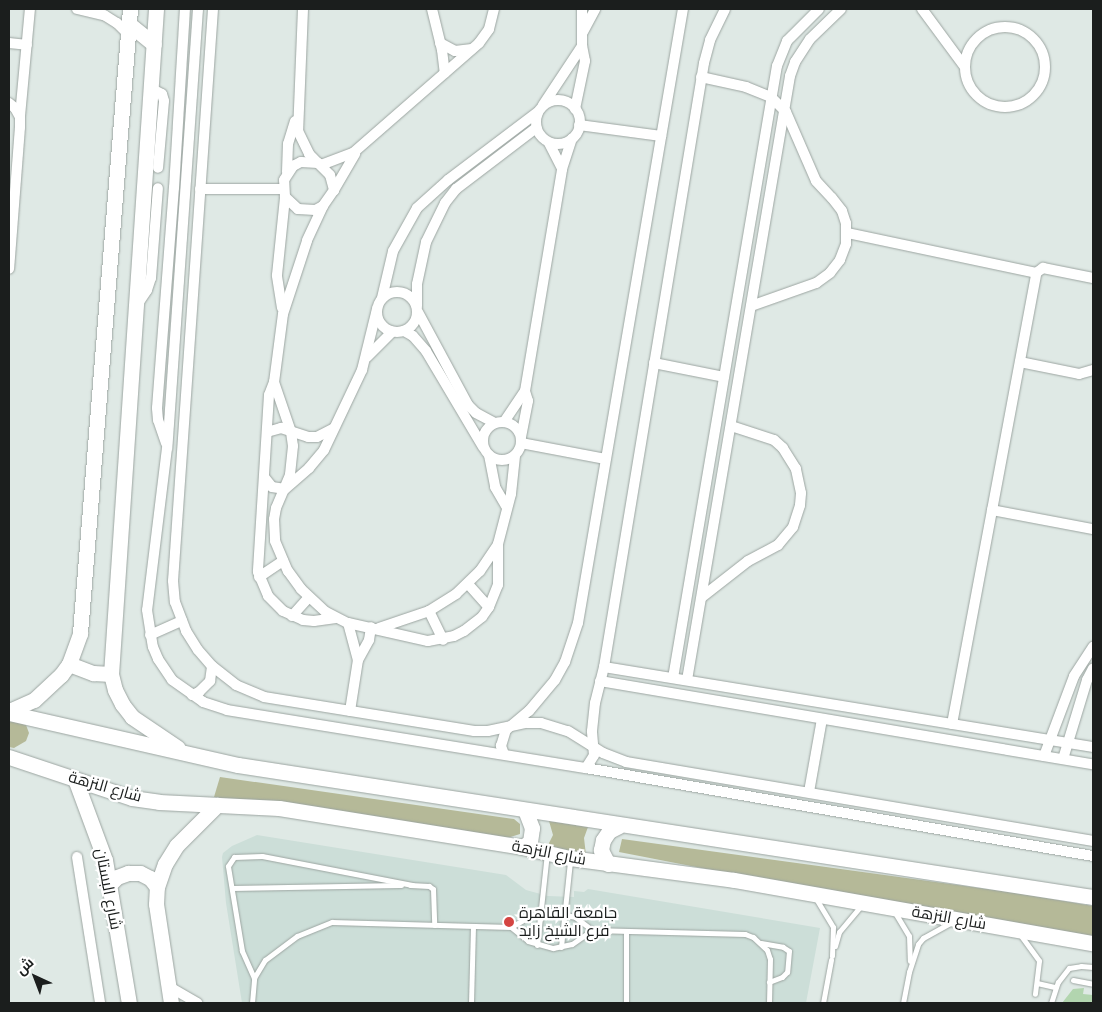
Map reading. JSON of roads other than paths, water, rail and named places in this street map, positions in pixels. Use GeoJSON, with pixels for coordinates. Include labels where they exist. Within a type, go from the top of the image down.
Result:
{"type":"FeatureCollection","features":[{"type":"Feature","properties":{"kind":"main road"},"geometry":{"type":"LineString","coordinates":[[156,9],[152,89],[151,188],[135,308],[112,674],[115,690],[122,704],[132,717],[187,754]]}},
{"type":"Feature","properties":{"kind":"main road"},"geometry":{"type":"LineString","coordinates":[[129,22],[154,44]]}},
{"type":"Feature","properties":{"kind":"main road"},"geometry":{"type":"LineString","coordinates":[[9,712],[41,695],[69,664],[82,620],[129,22]]}},
{"type":"Feature","properties":{"kind":"main road"},"geometry":{"type":"LineString","coordinates":[[69,664],[93,674],[112,674]]}},
{"type":"Feature","properties":{"kind":"main road"},"geometry":{"type":"LineString","coordinates":[[9,712],[238,765],[619,826],[1093,897]]}},
{"type":"Feature","properties":{"kind":"main road","name":"شارع النزهة"},"geometry":{"type":"LineString","coordinates":[[9,757],[132,798],[159,802],[279,808],[522,847],[570,858],[734,880],[1093,943]]}},
{"type":"Feature","properties":{"kind":"main road","name":"شارع البستان"},"geometry":{"type":"LineString","coordinates":[[75,779],[98,836],[109,884],[129,1003]]}},
{"type":"Feature","properties":{"kind":"main road"},"geometry":{"type":"LineString","coordinates":[[170,1003],[156,904],[157,887],[165,864],[177,845],[217,805]]}},
{"type":"Feature","properties":{"kind":"main road"},"geometry":{"type":"LineString","coordinates":[[522,847],[530,842],[532,828],[525,810]]}},
{"type":"Feature","properties":{"kind":"main road"},"geometry":{"type":"LineString","coordinates":[[608,864],[601,850],[603,840],[610,831],[619,826]]}},
{"type":"Feature","properties":{"kind":"main road"},"geometry":{"type":"LineString","coordinates":[[109,884],[123,874],[140,873],[150,878],[157,887]]}},
{"type":"Feature","properties":{"kind":"street"},"geometry":{"type":"LineString","coordinates":[[9,269],[12,199],[30,9]]}},
{"type":"Feature","properties":{"kind":"street"},"geometry":{"type":"LineString","coordinates":[[77,9],[129,22]]}},
{"type":"Feature","properties":{"kind":"street"},"geometry":{"type":"LineString","coordinates":[[167,448],[158,420],[157,408],[174,188],[185,9]]}},
{"type":"Feature","properties":{"kind":"street"},"geometry":{"type":"LineString","coordinates":[[198,9],[167,448],[147,610],[150,635],[158,659],[172,680],[203,702],[227,710],[504,754],[1093,856]]}},
{"type":"Feature","properties":{"kind":"street"},"geometry":{"type":"LineString","coordinates":[[213,9],[173,581],[175,602],[182,620],[195,645],[212,666],[236,685],[264,697],[474,731],[541,723],[555,726],[581,737],[603,753],[626,762],[1093,841]]}},
{"type":"Feature","properties":{"kind":"street"},"geometry":{"type":"LineString","coordinates":[[303,9],[297,118],[302,143],[330,175],[334,190]]}},
{"type":"Feature","properties":{"kind":"street"},"geometry":{"type":"LineString","coordinates":[[432,9],[445,73]]}},
{"type":"Feature","properties":{"kind":"street"},"geometry":{"type":"LineString","coordinates":[[287,172],[301,162],[320,164],[343,158],[362,146],[473,49],[489,29],[494,9]]}},
{"type":"Feature","properties":{"kind":"street"},"geometry":{"type":"LineString","coordinates":[[575,109],[585,62],[582,46],[582,9]]}},
{"type":"Feature","properties":{"kind":"street"},"geometry":{"type":"LineString","coordinates":[[582,33],[595,9]]}},
{"type":"Feature","properties":{"kind":"street"},"geometry":{"type":"LineString","coordinates":[[504,754],[502,738],[547,691],[565,662],[573,643],[683,9]]}},
{"type":"Feature","properties":{"kind":"street"},"geometry":{"type":"LineString","coordinates":[[586,768],[594,755],[592,745],[593,717],[604,667],[701,77],[710,40],[725,9]]}},
{"type":"Feature","properties":{"kind":"street"},"geometry":{"type":"LineString","coordinates":[[673,678],[777,66],[788,41],[820,9]]}},
{"type":"Feature","properties":{"kind":"street"},"geometry":{"type":"LineString","coordinates":[[687,680],[786,112],[790,76],[795,62],[810,39],[841,9]]}},
{"type":"Feature","properties":{"kind":"street"},"geometry":{"type":"LineString","coordinates":[[922,9],[964,66],[965,76],[973,92],[988,103],[1006,107],[1015,106],[1032,96],[1042,81],[1044,72],[1042,54],[1033,38],[1017,29],[1008,27],[998,27],[981,34],[969,48],[964,66]]}},
{"type":"Feature","properties":{"kind":"street"},"geometry":{"type":"LineString","coordinates":[[9,43],[27,45]]}},
{"type":"Feature","properties":{"kind":"street"},"geometry":{"type":"LineString","coordinates":[[440,43],[455,51],[473,49]]}},
{"type":"Feature","properties":{"kind":"street"},"geometry":{"type":"LineString","coordinates":[[562,169],[549,143],[539,134],[536,128],[540,109],[582,46]]}},
{"type":"Feature","properties":{"kind":"street"},"geometry":{"type":"LineString","coordinates":[[701,77],[746,87],[771,97],[786,112],[816,181],[842,212],[847,232],[840,260],[830,273],[816,283],[751,306]]}},
{"type":"Feature","properties":{"kind":"street"},"geometry":{"type":"LineString","coordinates":[[274,382],[291,432],[293,461],[274,519],[276,541],[283,561],[294,580],[309,596],[336,618],[348,622],[428,641],[443,640],[474,625],[489,607],[498,585],[498,544],[506,506],[511,494],[515,456],[521,440],[528,402],[525,391],[562,169],[579,125],[575,109],[571,104],[559,100],[553,101],[540,109],[448,180],[417,208],[400,236],[388,266],[382,298],[377,309],[366,358],[354,390],[317,460],[285,489]]}},
{"type":"Feature","properties":{"kind":"street"},"geometry":{"type":"LineString","coordinates":[[9,103],[16,108],[20,117]]}},
{"type":"Feature","properties":{"kind":"street"},"geometry":{"type":"LineString","coordinates":[[283,314],[277,275],[288,144],[297,118]]}},
{"type":"Feature","properties":{"kind":"street"},"geometry":{"type":"LineString","coordinates":[[579,125],[661,136]]}},
{"type":"Feature","properties":{"kind":"street"},"geometry":{"type":"LineString","coordinates":[[377,309],[376,315],[382,326],[392,332],[404,331],[414,324],[417,309],[417,284],[426,242],[434,222],[456,189],[536,128]]}},
{"type":"Feature","properties":{"kind":"street"},"geometry":{"type":"LineString","coordinates":[[549,143],[564,143],[572,139]]}},
{"type":"Feature","properties":{"kind":"street"},"geometry":{"type":"LineString","coordinates":[[336,618],[314,621],[292,616],[283,611],[268,596],[259,577],[268,395],[274,382],[283,314],[300,259],[322,206],[334,190],[346,167],[362,146]]}},
{"type":"Feature","properties":{"kind":"street"},"geometry":{"type":"LineString","coordinates":[[152,168],[175,169]]}},
{"type":"Feature","properties":{"kind":"street"},"geometry":{"type":"LineString","coordinates":[[448,180],[456,189]]}},
{"type":"Feature","properties":{"kind":"street"},"geometry":{"type":"LineString","coordinates":[[151,188],[174,188]]}},
{"type":"Feature","properties":{"kind":"street"},"geometry":{"type":"LineString","coordinates":[[200,189],[284,193],[298,209],[315,210],[322,206]]}},
{"type":"Feature","properties":{"kind":"street"},"geometry":{"type":"LineString","coordinates":[[847,232],[1036,273]]}},
{"type":"Feature","properties":{"kind":"street"},"geometry":{"type":"LineString","coordinates":[[952,724],[1036,273],[1043,268],[1093,278]]}},
{"type":"Feature","properties":{"kind":"street"},"geometry":{"type":"LineString","coordinates":[[382,298],[387,294],[399,291],[410,296],[453,389],[486,451],[502,461],[515,456]]}},
{"type":"Feature","properties":{"kind":"street"},"geometry":{"type":"LineString","coordinates":[[404,331],[413,336],[453,389],[476,413],[515,427],[521,440]]}},
{"type":"Feature","properties":{"kind":"street"},"geometry":{"type":"LineString","coordinates":[[366,358],[392,332]]}},
{"type":"Feature","properties":{"kind":"street"},"geometry":{"type":"LineString","coordinates":[[654,362],[724,377]]}},
{"type":"Feature","properties":{"kind":"street"},"geometry":{"type":"LineString","coordinates":[[1020,362],[1079,374],[1093,370]]}},
{"type":"Feature","properties":{"kind":"street"},"geometry":{"type":"LineString","coordinates":[[506,506],[495,487],[486,451],[484,433],[500,422],[525,391]]}},
{"type":"Feature","properties":{"kind":"street"},"geometry":{"type":"LineString","coordinates":[[702,597],[748,561],[778,544],[793,527],[800,505],[802,493],[796,469],[783,448],[774,440],[731,426]]}},
{"type":"Feature","properties":{"kind":"street"},"geometry":{"type":"LineString","coordinates":[[267,432],[276,428],[299,436],[317,437],[333,429]]}},
{"type":"Feature","properties":{"kind":"street"},"geometry":{"type":"LineString","coordinates":[[521,440],[606,459]]}},
{"type":"Feature","properties":{"kind":"street"},"geometry":{"type":"LineString","coordinates":[[264,477],[272,487],[285,489]]}},
{"type":"Feature","properties":{"kind":"street"},"geometry":{"type":"LineString","coordinates":[[992,510],[1093,529]]}},
{"type":"Feature","properties":{"kind":"street"},"geometry":{"type":"LineString","coordinates":[[350,711],[358,660],[374,628],[430,610],[468,584],[487,562],[498,544]]}},
{"type":"Feature","properties":{"kind":"street"},"geometry":{"type":"LineString","coordinates":[[259,577],[283,561]]}},
{"type":"Feature","properties":{"kind":"street"},"geometry":{"type":"LineString","coordinates":[[468,584],[489,607]]}},
{"type":"Feature","properties":{"kind":"street"},"geometry":{"type":"LineString","coordinates":[[292,616],[309,596]]}},
{"type":"Feature","properties":{"kind":"street"},"geometry":{"type":"LineString","coordinates":[[430,610],[443,640]]}},
{"type":"Feature","properties":{"kind":"street"},"geometry":{"type":"LineString","coordinates":[[150,635],[182,620]]}},
{"type":"Feature","properties":{"kind":"street"},"geometry":{"type":"LineString","coordinates":[[348,622],[358,660]]}},
{"type":"Feature","properties":{"kind":"street"},"geometry":{"type":"LineString","coordinates":[[1044,756],[1074,676],[1093,646]]}},
{"type":"Feature","properties":{"kind":"street"},"geometry":{"type":"LineString","coordinates":[[192,695],[199,692],[210,681],[212,666]]}},
{"type":"Feature","properties":{"kind":"street"},"geometry":{"type":"LineString","coordinates":[[604,667],[1093,747]]}},
{"type":"Feature","properties":{"kind":"street"},"geometry":{"type":"LineString","coordinates":[[1064,759],[1087,680],[1093,668]]}},
{"type":"Feature","properties":{"kind":"street"},"geometry":{"type":"LineString","coordinates":[[600,681],[1093,764]]}},
{"type":"Feature","properties":{"kind":"street"},"geometry":{"type":"LineString","coordinates":[[809,792],[822,719]]}},
{"type":"Feature","properties":{"kind":"street"},"geometry":{"type":"LineString","coordinates":[[77,856],[100,1003]]}},
{"type":"Feature","properties":{"kind":"street"},"geometry":{"type":"LineString","coordinates":[[168,986],[198,1003]]}},
{"type":"Feature","properties":{"kind":"lane"},"geometry":{"type":"LineString","coordinates":[[538,945],[547,853]]}},
{"type":"Feature","properties":{"kind":"lane"},"geometry":{"type":"LineString","coordinates":[[254,978],[242,951],[228,866],[234,857],[250,855],[412,885]]}},
{"type":"Feature","properties":{"kind":"lane"},"geometry":{"type":"LineString","coordinates":[[561,947],[570,858]]}},
{"type":"Feature","properties":{"kind":"lane"},"geometry":{"type":"LineString","coordinates":[[232,888],[429,886],[433,889],[434,925]]}},
{"type":"Feature","properties":{"kind":"lane"},"geometry":{"type":"LineString","coordinates":[[813,894],[833,927],[832,956],[839,932],[863,904]]}},
{"type":"Feature","properties":{"kind":"lane"},"geometry":{"type":"LineString","coordinates":[[892,909],[909,936],[910,966]]}},
{"type":"Feature","properties":{"kind":"lane"},"geometry":{"type":"LineString","coordinates":[[511,928],[520,921],[540,912],[564,913],[575,917],[592,930],[744,934],[761,943],[783,947],[789,951],[786,972],[769,982]]}},
{"type":"Feature","properties":{"kind":"lane"},"geometry":{"type":"LineString","coordinates":[[903,1003],[910,966],[920,941],[956,920]]}},
{"type":"Feature","properties":{"kind":"lane"},"geometry":{"type":"LineString","coordinates":[[252,1003],[254,978],[265,960],[297,936],[332,922],[511,928],[519,935],[538,945],[561,947],[583,938],[592,930]]}},
{"type":"Feature","properties":{"kind":"lane"},"geometry":{"type":"LineString","coordinates":[[471,1003],[473,926]]}},
{"type":"Feature","properties":{"kind":"lane"},"geometry":{"type":"LineString","coordinates":[[1017,930],[1038,961],[1036,994]]}},
{"type":"Feature","properties":{"kind":"lane"},"geometry":{"type":"LineString","coordinates":[[626,931],[626,1003]]}},
{"type":"Feature","properties":{"kind":"lane"},"geometry":{"type":"LineString","coordinates":[[761,943],[770,959],[769,1003]]}},
{"type":"Feature","properties":{"kind":"lane"},"geometry":{"type":"LineString","coordinates":[[823,1003],[831,960]]}},
{"type":"Feature","properties":{"kind":"lane"},"geometry":{"type":"LineString","coordinates":[[1051,1003],[1055,987],[1069,968],[1093,967]]}},
{"type":"Feature","properties":{"kind":"lane"},"geometry":{"type":"LineString","coordinates":[[1073,980],[1093,984]]}},
{"type":"Feature","properties":{"kind":"lane"},"geometry":{"type":"LineString","coordinates":[[1037,983],[1055,987]]}},
{"type":"Feature","properties":{"kind":"place","name":"جامعة القاهرة فرع الشيخ زايد"},"geometry":{"type":"Point","coordinates":[509,922]}}]}
